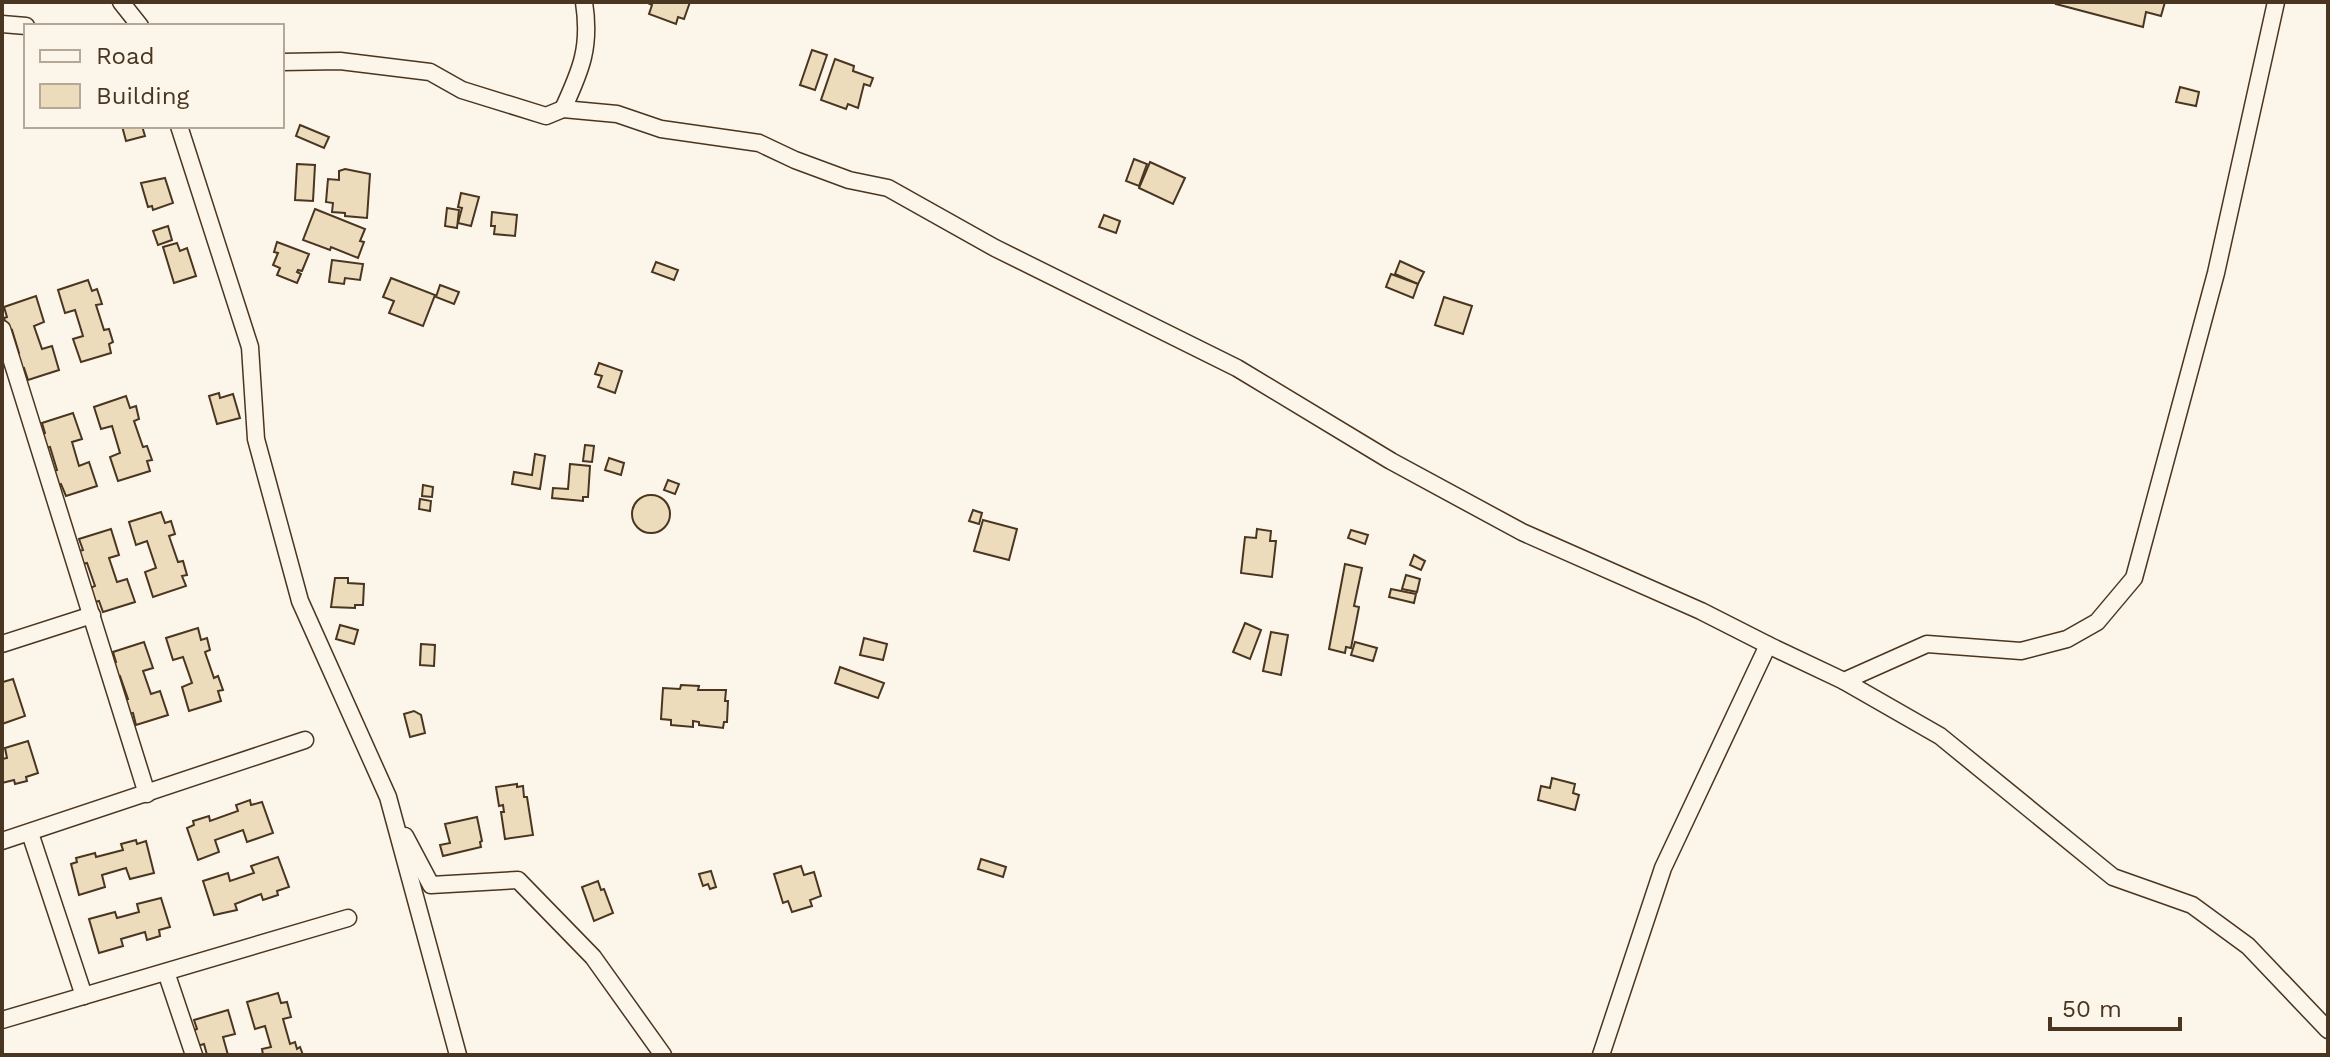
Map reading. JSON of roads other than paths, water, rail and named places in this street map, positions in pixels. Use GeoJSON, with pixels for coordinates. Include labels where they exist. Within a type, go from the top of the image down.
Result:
{"type":"FeatureCollection","features":[{"type":"Feature","properties":{"kind":"street"},"geometry":{"type":"LineString","coordinates":[[121,2],[138,24]]}},
{"type":"Feature","properties":{"kind":"street"},"geometry":{"type":"LineString","coordinates":[[563,109],[583,65],[587,21],[584,2]]}},
{"type":"Feature","properties":{"kind":"street"},"geometry":{"type":"LineString","coordinates":[[1844,681],[1927,644],[2021,651],[2067,639],[2097,622],[2134,578],[2216,273],[2276,2]]}},
{"type":"Feature","properties":{"kind":"street"},"geometry":{"type":"LineString","coordinates":[[2,24],[24,26]]}},
{"type":"Feature","properties":{"kind":"street"},"geometry":{"type":"LineString","coordinates":[[284,62],[340,61],[430,72],[462,90],[546,116],[563,109],[617,114],[661,129],[759,143],[849,180],[888,188],[995,248],[1237,368],[1391,461],[1522,532],[1701,611],[1844,681],[1940,736],[2113,877],[2192,905],[2248,946],[2328,1030]]}},
{"type":"Feature","properties":{"kind":"street"},"geometry":{"type":"LineString","coordinates":[[180,128],[250,347],[256,439],[300,601],[411,849],[431,885],[518,880],[593,957],[663,1055]]}},
{"type":"Feature","properties":{"kind":"street"},"geometry":{"type":"LineString","coordinates":[[2,329],[147,794]]}},
{"type":"Feature","properties":{"kind":"street"},"geometry":{"type":"LineString","coordinates":[[2,644],[92,615]]}},
{"type":"Feature","properties":{"kind":"street"},"geometry":{"type":"LineString","coordinates":[[1601,1055],[1663,868],[1768,645]]}},
{"type":"Feature","properties":{"kind":"street"},"geometry":{"type":"LineString","coordinates":[[2,841],[305,740]]}},
{"type":"Feature","properties":{"kind":"street"},"geometry":{"type":"LineString","coordinates":[[388,797],[458,1055]]}},
{"type":"Feature","properties":{"kind":"street"},"geometry":{"type":"LineString","coordinates":[[30,833],[84,996]]}},
{"type":"Feature","properties":{"kind":"street"},"geometry":{"type":"LineString","coordinates":[[2,1020],[348,918]]}},
{"type":"Feature","properties":{"kind":"street"},"geometry":{"type":"LineString","coordinates":[[166,972],[194,1055]]}}]}
